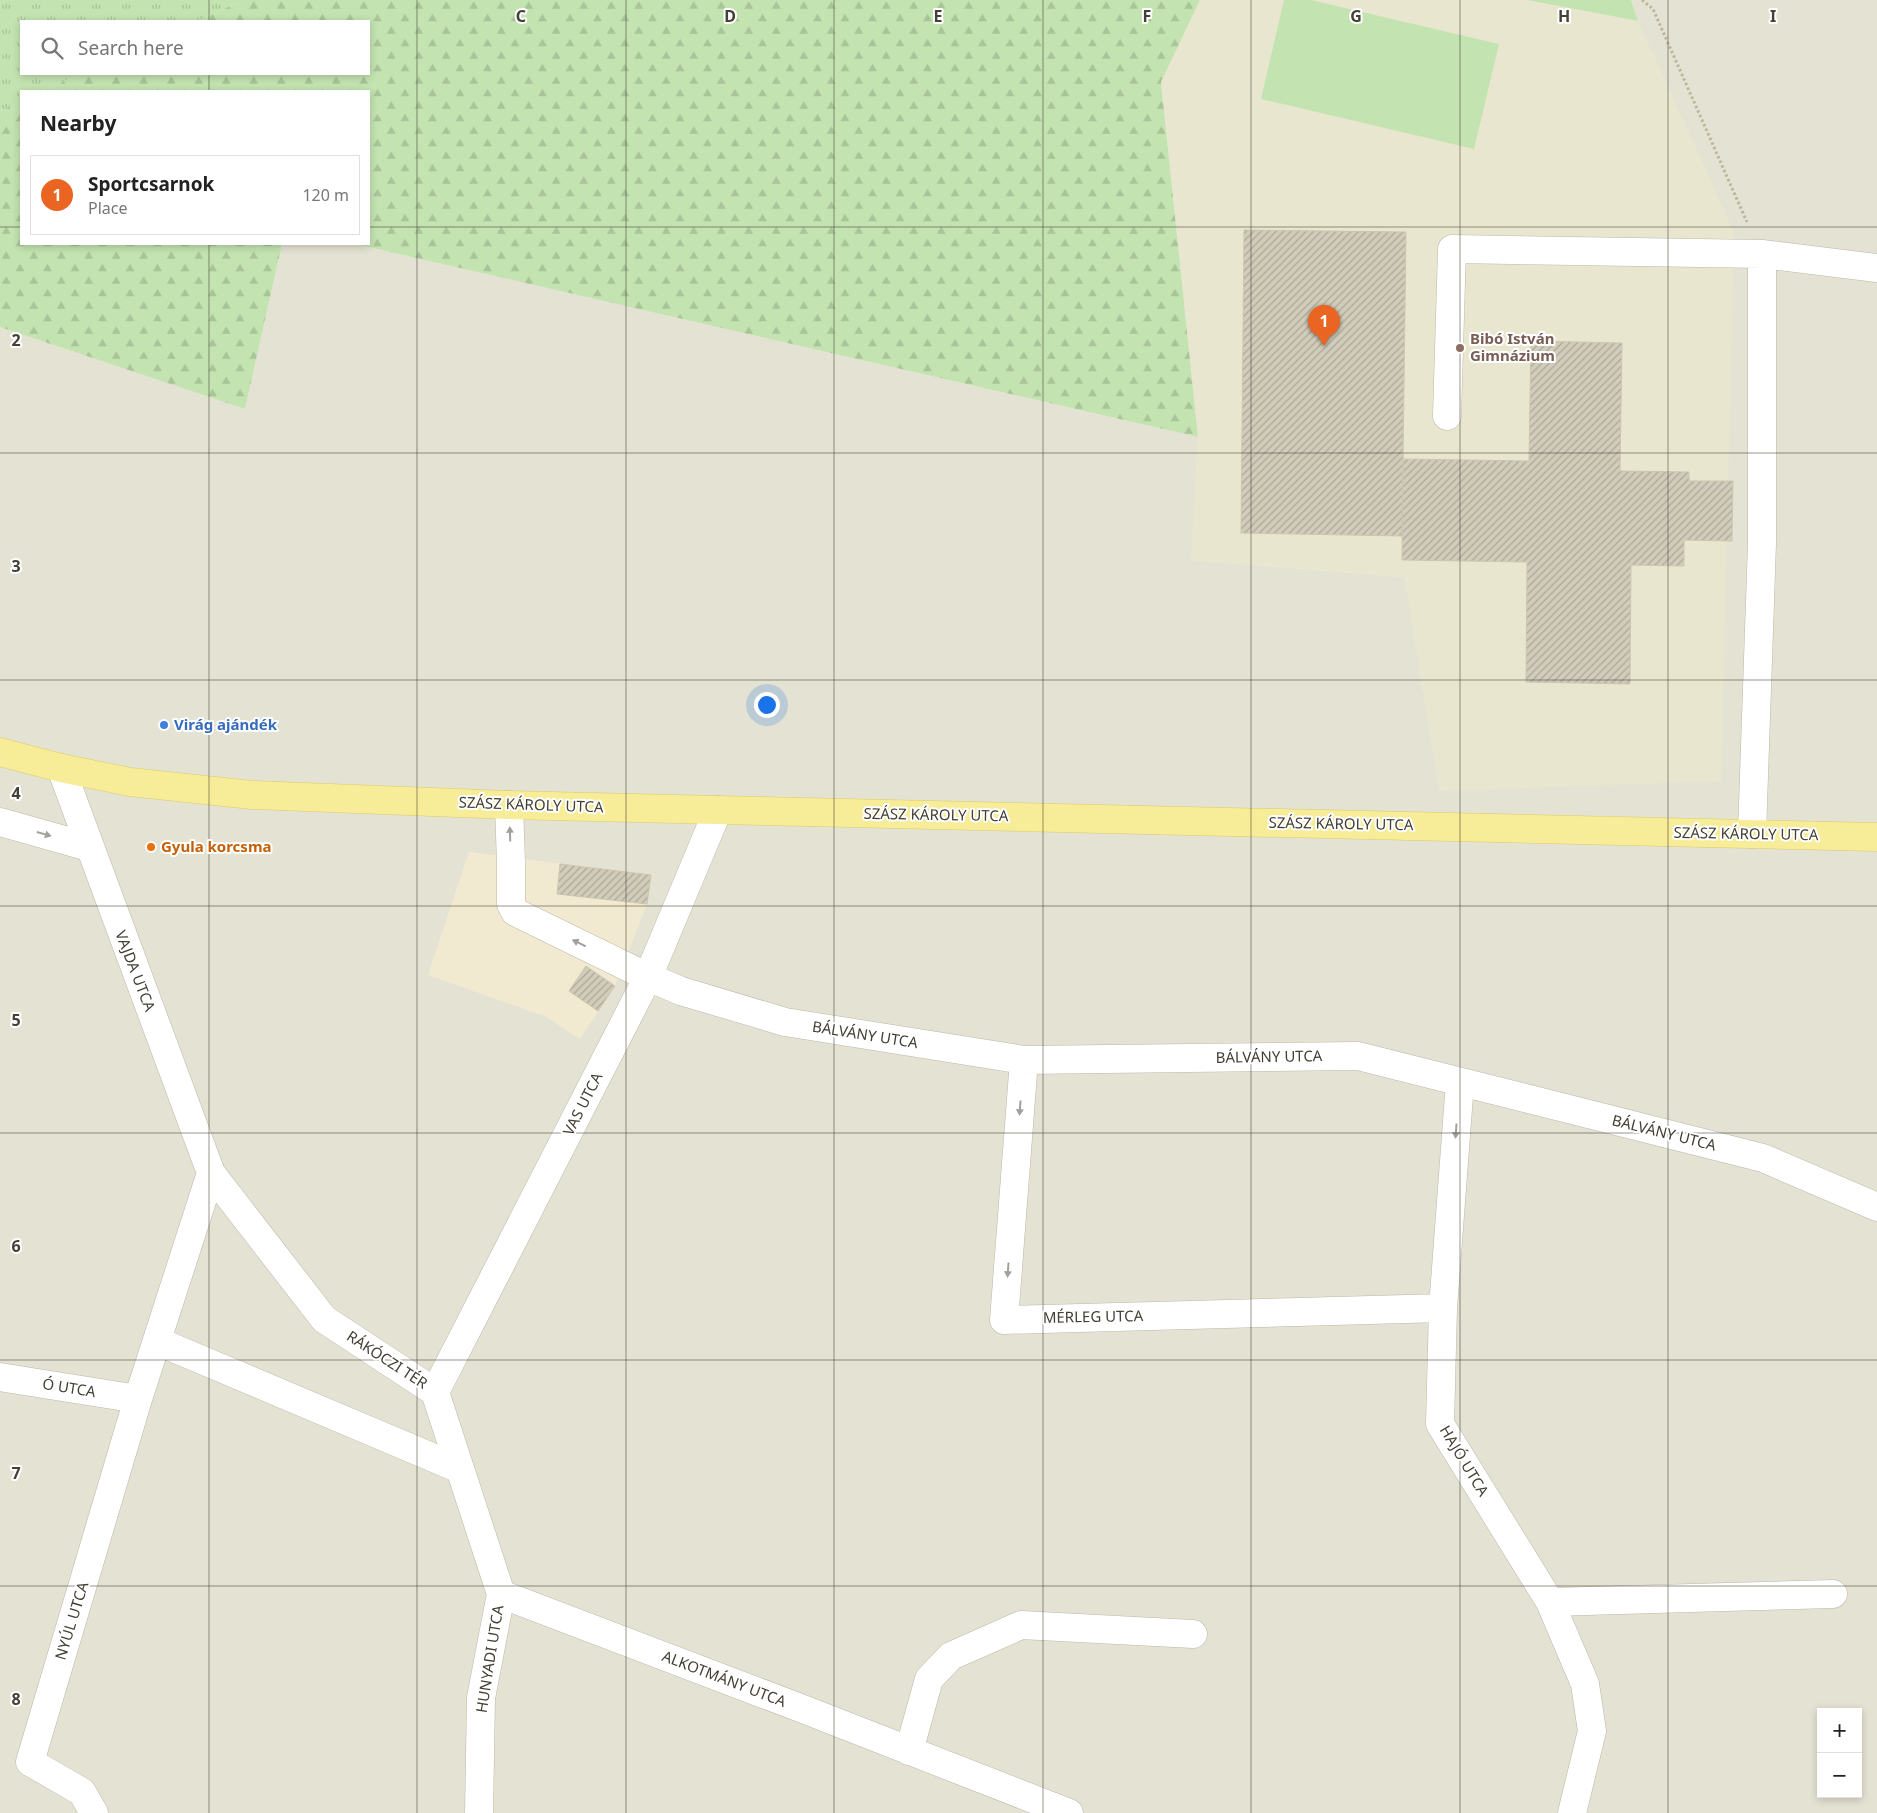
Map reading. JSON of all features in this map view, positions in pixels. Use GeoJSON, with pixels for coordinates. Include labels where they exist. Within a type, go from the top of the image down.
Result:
{"type":"FeatureCollection","features":[{"type":"Feature","properties":{"kind":"main road","name":"SZÁSZ KÁROLY UTCA"},"geometry":{"type":"LineString","coordinates":[[0,752],[61,768],[130,782],[252,795],[509,805],[1877,837]]}},
{"type":"Feature","properties":{"kind":"street"},"geometry":{"type":"LineString","coordinates":[[1447,416],[1452,249],[1762,254],[1877,268]]}},
{"type":"Feature","properties":{"kind":"street"},"geometry":{"type":"LineString","coordinates":[[1752,834],[1762,543],[1762,254]]}},
{"type":"Feature","properties":{"kind":"street","name":"VAJDA UTCA"},"geometry":{"type":"LineString","coordinates":[[61,768],[211,1172]]}},
{"type":"Feature","properties":{"kind":"street","name":"BÁLVÁNY UTCA"},"geometry":{"type":"LineString","coordinates":[[509,805],[511,904],[515,912],[648,977],[681,991],[785,1022],[1024,1060],[1358,1056],[1763,1158],[1877,1207]]}},
{"type":"Feature","properties":{"kind":"street","name":"VAS UTCA"},"geometry":{"type":"LineString","coordinates":[[435,1392],[648,977],[718,810]]}},
{"type":"Feature","properties":{"kind":"street"},"geometry":{"type":"LineString","coordinates":[[0,822],[89,847]]}},
{"type":"Feature","properties":{"kind":"street","name":"MÉRLEG UTCA"},"geometry":{"type":"LineString","coordinates":[[1024,1060],[1004,1320],[1443,1308]]}},
{"type":"Feature","properties":{"kind":"street","name":"HAJÓ UTCA"},"geometry":{"type":"LineString","coordinates":[[1460,1082],[1443,1308],[1440,1424],[1550,1602],[1585,1684],[1592,1731],[1572,1813]]}},
{"type":"Feature","properties":{"kind":"street"},"geometry":{"type":"LineString","coordinates":[[138,1399],[211,1172]]}},
{"type":"Feature","properties":{"kind":"street","name":"RÁKÓCZI TÉR"},"geometry":{"type":"LineString","coordinates":[[211,1172],[324,1319],[435,1392],[460,1469]]}},
{"type":"Feature","properties":{"kind":"street"},"geometry":{"type":"LineString","coordinates":[[156,1341],[460,1469],[501,1594]]}},
{"type":"Feature","properties":{"kind":"street","name":"Ó UTCA"},"geometry":{"type":"LineString","coordinates":[[0,1377],[138,1399]]}},
{"type":"Feature","properties":{"kind":"street","name":"NYÚL UTCA"},"geometry":{"type":"LineString","coordinates":[[94,1813],[82,1792],[30,1762],[138,1399]]}},
{"type":"Feature","properties":{"kind":"street","name":"ALKOTMÁNY UTCA"},"geometry":{"type":"LineString","coordinates":[[501,1594],[909,1751],[1024,1805],[1069,1813]]}},
{"type":"Feature","properties":{"kind":"street","name":"HUNYADI UTCA"},"geometry":{"type":"LineString","coordinates":[[479,1813],[481,1698],[501,1594]]}},
{"type":"Feature","properties":{"kind":"street"},"geometry":{"type":"LineString","coordinates":[[1550,1602],[1833,1594]]}},
{"type":"Feature","properties":{"kind":"street"},"geometry":{"type":"LineString","coordinates":[[909,1751],[929,1678],[951,1656],[1021,1624],[1193,1634]]}},
{"type":"Feature","properties":{"kind":"path"},"geometry":{"type":"LineString","coordinates":[[1642,0],[1653,9],[1762,254]]}},
{"type":"Feature","properties":{"kind":"shaded area","name":"Bibó István Gimnázium"},"geometry":{"type":"Polygon","coordinates":[[[1200,0],[1527,0],[1638,21],[1734,232],[1721,781],[1440,791],[1405,577],[1191,560],[1198,437],[1161,81],[1200,0]]]}},
{"type":"Feature","properties":{"kind":"shaded area"},"geometry":{"type":"Polygon","coordinates":[[[1631,0],[1877,0],[1877,1813],[0,1813],[0,327],[245,409],[282,245],[359,245],[1198,437],[1192,560],[1405,577],[1440,791],[1638,21],[1631,0]],[[469,852],[547,1017],[580,1039],[560,864],[469,852]]]}},
{"type":"Feature","properties":{"kind":"shaded area"},"geometry":{"type":"Polygon","coordinates":[[[469,852],[651,875],[647,904],[615,986],[580,1039],[547,1017],[428,975],[469,852]]]}},
{"type":"Feature","properties":{"kind":"green space"},"geometry":{"type":"Polygon","coordinates":[[[0,0],[244,0],[199,20],[20,20],[20,75],[79,75],[45,90],[20,90],[20,101],[0,111],[0,0]]]}},
{"type":"Feature","properties":{"kind":"green space"},"geometry":{"type":"Polygon","coordinates":[[[244,0],[1200,0],[1161,82],[1198,437],[359,245],[370,245],[370,90],[45,90],[79,75],[370,75],[370,20],[199,20],[244,0]]]}},
{"type":"Feature","properties":{"kind":"green space"},"geometry":{"type":"Polygon","coordinates":[[[1284,0],[1311,0],[1499,44],[1474,149],[1261,99],[1284,0]]]}},
{"type":"Feature","properties":{"kind":"green space"},"geometry":{"type":"Polygon","coordinates":[[[1527,0],[1631,0],[1638,21],[1527,0]]]}},
{"type":"Feature","properties":{"kind":"green space"},"geometry":{"type":"Polygon","coordinates":[[[20,101],[20,245],[282,245],[245,409],[0,327],[0,111],[20,101]]]}},
{"type":"Feature","properties":{"kind":"building"},"geometry":{"type":"Polygon","coordinates":[[[1244,230],[1406,232],[1402,536],[1241,533],[1244,230]]]}},
{"type":"Feature","properties":{"kind":"building"},"geometry":{"type":"Polygon","coordinates":[[[1531,341],[1622,343],[1620,471],[1689,472],[1689,481],[1733,481],[1732,541],[1684,540],[1684,566],[1631,565],[1630,684],[1526,682],[1527,562],[1402,560],[1403,459],[1529,461],[1531,341]]]}},
{"type":"Feature","properties":{"kind":"building"},"geometry":{"type":"Polygon","coordinates":[[[560,864],[651,875],[647,904],[557,894],[560,864]]]}},
{"type":"Feature","properties":{"kind":"building"},"geometry":{"type":"Polygon","coordinates":[[[586,966],[615,986],[598,1011],[569,991],[586,966]]]}},
{"type":"Feature","properties":{"kind":"place","name":"Sportcsarnok"},"geometry":{"type":"Point","coordinates":[1324,346]}},
{"type":"Feature","properties":{"kind":"place","name":"Bibó István Gimnázium"},"geometry":{"type":"Point","coordinates":[1460,348]}},
{"type":"Feature","properties":{"kind":"place","name":"Virág ajándék"},"geometry":{"type":"Point","coordinates":[164,725]}},
{"type":"Feature","properties":{"kind":"place","name":"Gyula korcsma"},"geometry":{"type":"Point","coordinates":[151,847]}}]}
